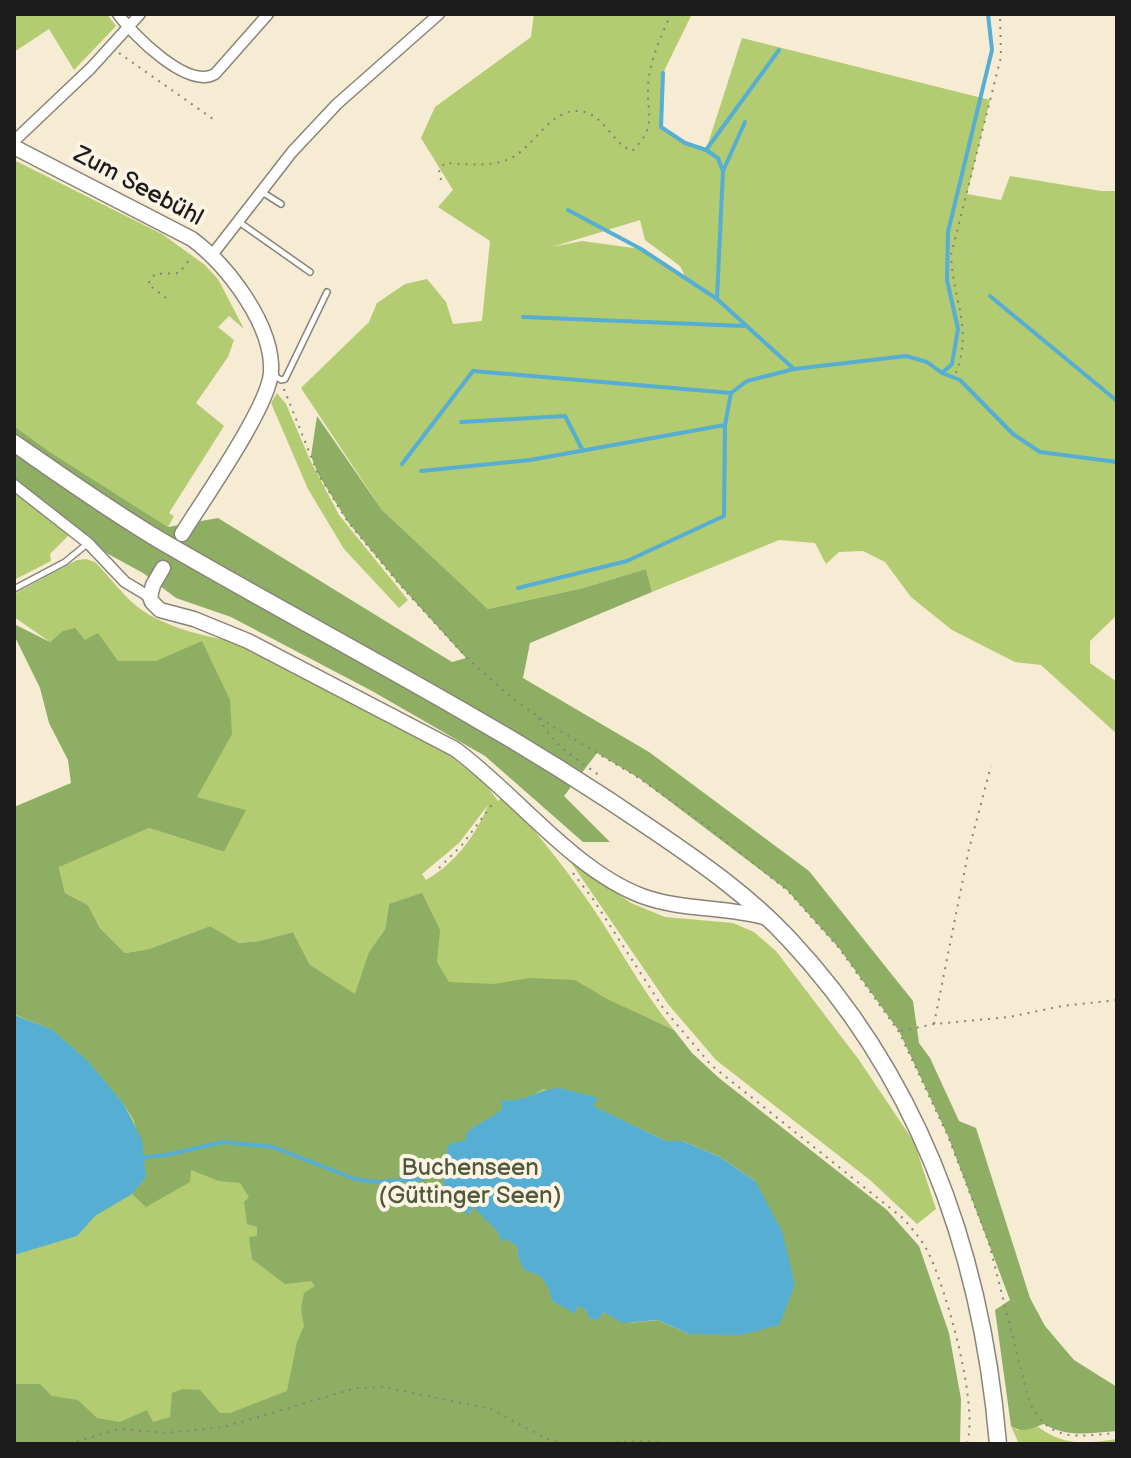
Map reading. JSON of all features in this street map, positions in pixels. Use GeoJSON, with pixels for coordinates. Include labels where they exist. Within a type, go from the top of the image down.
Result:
{"type":"FeatureCollection","features":[{"type":"Feature","properties":{"kind":"main road","name":"Zum Seebühl"},"geometry":{"type":"LineString","coordinates":[[14,144],[192,239],[212,255],[240,290],[256,318],[266,344],[271,373]]}},
{"type":"Feature","properties":{"kind":"main road"},"geometry":{"type":"LineString","coordinates":[[182,534],[263,400],[271,373]]}},
{"type":"Feature","properties":{"kind":"main road"},"geometry":{"type":"LineString","coordinates":[[14,443],[159,540],[545,758],[709,869],[767,918],[802,953],[857,1022],[913,1117],[941,1181],[968,1263],[990,1376],[998,1444]]}},
{"type":"Feature","properties":{"kind":"main road"},"geometry":{"type":"LineString","coordinates":[[163,568],[150,597],[160,610],[194,619],[248,641],[455,749],[504,789],[547,831],[600,872],[639,895],[677,907],[742,910],[767,918]]}},
{"type":"Feature","properties":{"kind":"street"},"geometry":{"type":"LineString","coordinates":[[118,14],[127,27],[180,70],[193,78],[208,79],[268,14]]}},
{"type":"Feature","properties":{"kind":"street","name":"Zum Seebühl"},"geometry":{"type":"LineString","coordinates":[[14,144],[140,14]]}},
{"type":"Feature","properties":{"kind":"street"},"geometry":{"type":"LineString","coordinates":[[212,255],[292,152],[337,104],[439,14]]}},
{"type":"Feature","properties":{"kind":"street"},"geometry":{"type":"LineString","coordinates":[[14,485],[88,543],[125,582],[150,597]]}},
{"type":"Feature","properties":{"kind":"lane"},"geometry":{"type":"LineString","coordinates":[[261,191],[281,204]]}},
{"type":"Feature","properties":{"kind":"lane"},"geometry":{"type":"LineString","coordinates":[[239,222],[310,272]]}},
{"type":"Feature","properties":{"kind":"lane"},"geometry":{"type":"LineString","coordinates":[[271,373],[281,380],[285,379],[327,292]]}},
{"type":"Feature","properties":{"kind":"lane"},"geometry":{"type":"LineString","coordinates":[[14,589],[65,562],[88,543]]}},
{"type":"Feature","properties":{"kind":"path"},"geometry":{"type":"LineString","coordinates":[[441,180],[439,170],[445,163],[481,164],[506,160],[521,152],[559,114],[575,111],[592,115],[621,147],[632,151],[639,144],[651,118],[648,86],[658,44],[671,14]]}},
{"type":"Feature","properties":{"kind":"path"},"geometry":{"type":"LineString","coordinates":[[956,373],[963,351],[964,329],[952,280],[951,255],[1001,57],[1000,14]]}},
{"type":"Feature","properties":{"kind":"path"},"geometry":{"type":"LineString","coordinates":[[109,46],[213,119]]}},
{"type":"Feature","properties":{"kind":"path"},"geometry":{"type":"LineString","coordinates":[[166,298],[148,284],[155,274],[179,273],[191,258]]}},
{"type":"Feature","properties":{"kind":"path"},"geometry":{"type":"LineString","coordinates":[[539,717],[545,730],[565,751],[610,782]]}},
{"type":"Feature","properties":{"kind":"path"},"geometry":{"type":"LineString","coordinates":[[934,1024],[969,849],[991,766]]}},
{"type":"Feature","properties":{"kind":"path"},"geometry":{"type":"LineString","coordinates":[[439,868],[462,845],[504,789]]}},
{"type":"Feature","properties":{"kind":"path"},"geometry":{"type":"LineString","coordinates":[[566,864],[593,899],[663,1008],[711,1065],[904,1219],[926,1248],[941,1285],[967,1389],[970,1435],[967,1444]]}},
{"type":"Feature","properties":{"kind":"path"},"geometry":{"type":"LineString","coordinates":[[899,1032],[934,1024],[1009,1017],[1062,1006],[1117,1000]]}},
{"type":"Feature","properties":{"kind":"path"},"geometry":{"type":"LineString","coordinates":[[69,1444],[119,1429],[165,1433],[224,1427],[356,1388],[383,1387],[491,1409],[547,1439],[570,1444]]}},
{"type":"Feature","properties":{"kind":"path"},"geometry":{"type":"LineString","coordinates":[[584,1444],[645,1441],[672,1444]]}},
{"type":"Feature","properties":{"kind":"green space"},"geometry":{"type":"Polygon","coordinates":[[[14,14],[107,14],[116,26],[74,70],[49,29],[14,52],[14,14]]]}},
{"type":"Feature","properties":{"kind":"green space"},"geometry":{"type":"Polygon","coordinates":[[[534,14],[692,14],[663,73],[661,127],[685,143],[706,150],[742,38],[990,100],[967,194],[1001,200],[1010,176],[1117,191],[1117,615],[1090,641],[1090,663],[1117,682],[1117,734],[1041,665],[1015,662],[952,630],[911,597],[885,562],[863,551],[839,552],[826,564],[815,543],[779,540],[652,592],[646,569],[583,588],[488,609],[382,510],[301,388],[369,322],[377,303],[405,284],[427,279],[446,302],[453,324],[482,321],[490,241],[438,207],[453,190],[421,138],[435,107],[531,37],[534,14]],[[640,220],[552,247],[582,241],[641,249],[686,278],[680,266],[645,240],[640,220]]]}},
{"type":"Feature","properties":{"kind":"green space"},"geometry":{"type":"Polygon","coordinates":[[[14,160],[162,234],[205,265],[218,279],[244,329],[229,316],[218,327],[234,340],[228,357],[196,403],[224,426],[169,513],[174,516],[168,527],[14,426],[14,160]]]}},
{"type":"Feature","properties":{"kind":"green space"},"geometry":{"type":"Polygon","coordinates":[[[277,393],[286,404],[310,460],[339,515],[408,600],[399,608],[344,549],[308,489],[271,403],[277,393]]]}},
{"type":"Feature","properties":{"kind":"green space"},"geometry":{"type":"Polygon","coordinates":[[[317,416],[382,510],[488,609],[583,588],[646,569],[652,592],[530,643],[523,678],[649,752],[809,871],[913,1001],[919,1043],[930,1058],[959,1121],[976,1128],[1030,1298],[1045,1326],[1074,1360],[1117,1387],[1117,1431],[1079,1434],[1044,1424],[1023,1430],[1011,1426],[995,1310],[1010,1300],[948,1136],[899,1031],[839,948],[787,890],[639,778],[597,753],[564,796],[610,842],[583,842],[485,756],[372,691],[231,617],[176,598],[143,573],[88,543],[14,485],[14,426],[168,527],[218,518],[452,662],[466,658],[348,522],[318,474],[311,456],[317,416]]]}},
{"type":"Feature","properties":{"kind":"green space"},"geometry":{"type":"Polygon","coordinates":[[[14,485],[73,531],[50,554],[51,561],[14,580],[14,485]]]}},
{"type":"Feature","properties":{"kind":"green space","name":"Buchenseen (Güttinger Seen)"},"geometry":{"type":"Polygon","coordinates":[[[77,560],[95,562],[127,598],[149,615],[184,630],[233,641],[440,748],[485,783],[498,801],[503,796],[578,887],[674,1030],[635,1013],[651,1444],[161,1438],[14,1403],[14,941],[63,986],[310,965],[293,932],[239,943],[210,926],[149,949],[125,953],[100,928],[88,905],[65,893],[59,866],[149,828],[224,852],[245,810],[197,797],[156,661],[118,661],[84,640],[63,632],[50,642],[14,617],[16,593],[77,560]],[[488,805],[459,843],[422,874],[426,880],[446,866],[463,848],[488,805]],[[389,904],[385,929],[369,952],[393,935],[389,904]]]}},
{"type":"Feature","properties":{"kind":"green space","name":"Buchenseen (Güttinger Seen)"},"geometry":{"type":"Polygon","coordinates":[[[14,624],[50,642],[63,631],[75,628],[85,640],[98,633],[118,661],[156,661],[202,641],[230,700],[232,734],[197,797],[246,810],[224,852],[149,828],[59,867],[65,893],[88,905],[100,928],[125,953],[149,949],[210,926],[239,943],[293,932],[310,965],[355,994],[369,952],[385,929],[389,904],[422,893],[440,930],[437,962],[449,982],[494,984],[529,978],[575,980],[607,999],[674,1030],[692,1053],[719,1078],[887,1210],[919,1246],[949,1333],[961,1399],[960,1444],[14,1444],[14,1384],[40,1384],[52,1396],[78,1400],[97,1418],[120,1422],[147,1410],[153,1422],[170,1417],[172,1393],[183,1389],[200,1390],[220,1413],[230,1413],[287,1391],[297,1342],[304,1326],[301,1309],[304,1293],[315,1286],[311,1281],[285,1284],[252,1259],[249,1237],[257,1236],[257,1227],[247,1224],[244,1202],[249,1197],[240,1183],[219,1181],[191,1170],[190,1182],[146,1207],[132,1194],[146,1177],[134,1120],[123,1103],[87,1060],[51,1029],[14,1014],[14,807],[71,783],[68,760],[49,723],[40,688],[14,635],[14,624]],[[543,1089],[524,1099],[503,1100],[502,1109],[466,1133],[467,1139],[448,1145],[443,1182],[448,1197],[459,1202],[469,1215],[473,1206],[497,1231],[502,1241],[505,1239],[517,1246],[519,1260],[548,1283],[552,1301],[576,1313],[577,1306],[586,1310],[589,1318],[596,1319],[603,1312],[632,1323],[658,1320],[689,1334],[755,1181],[720,1157],[682,1141],[666,1141],[592,1106],[597,1098],[543,1089]]]}},
{"type":"Feature","properties":{"kind":"green space"},"geometry":{"type":"Polygon","coordinates":[[[570,861],[631,903],[665,917],[733,923],[754,932],[776,951],[859,1060],[914,1142],[936,1209],[917,1224],[870,1180],[716,1060],[668,1004],[570,861]]]}},
{"type":"Feature","properties":{"kind":"green space"},"geometry":{"type":"Polygon","coordinates":[[[1011,1426],[1017,1430],[1037,1426],[1056,1437],[1075,1442],[1117,1439],[1117,1444],[1019,1444],[1011,1426]]]}},
{"type":"Feature","properties":{"kind":"water"},"geometry":{"type":"Polygon","coordinates":[[[14,1015],[51,1029],[87,1060],[123,1103],[142,1140],[146,1177],[132,1194],[95,1216],[77,1236],[14,1255],[14,1015]]]}},
{"type":"Feature","properties":{"kind":"water"},"geometry":{"type":"Polygon","coordinates":[[[560,1088],[598,1098],[593,1106],[666,1141],[682,1141],[720,1157],[755,1181],[782,1231],[795,1285],[779,1325],[741,1335],[689,1334],[658,1320],[622,1323],[604,1312],[597,1320],[589,1318],[586,1310],[577,1306],[576,1314],[552,1301],[544,1281],[525,1271],[517,1246],[505,1239],[502,1242],[497,1231],[473,1207],[468,1216],[459,1202],[448,1197],[443,1182],[448,1145],[466,1139],[466,1133],[502,1109],[502,1100],[518,1100],[560,1088]]]}},
{"type":"Feature","properties":{"kind":"waterway"},"geometry":{"type":"LineString","coordinates":[[942,373],[952,364],[958,329],[947,280],[948,232],[992,50],[988,14]]}},
{"type":"Feature","properties":{"kind":"waterway"},"geometry":{"type":"LineString","coordinates":[[722,169],[718,158],[706,150],[779,50]]}},
{"type":"Feature","properties":{"kind":"waterway"},"geometry":{"type":"LineString","coordinates":[[663,73],[661,127],[685,143],[706,150]]}},
{"type":"Feature","properties":{"kind":"waterway"},"geometry":{"type":"LineString","coordinates":[[717,298],[723,171],[745,122]]}},
{"type":"Feature","properties":{"kind":"waterway"},"geometry":{"type":"LineString","coordinates":[[568,210],[641,249],[717,299],[794,369]]}},
{"type":"Feature","properties":{"kind":"waterway"},"geometry":{"type":"LineString","coordinates":[[990,296],[1117,401]]}},
{"type":"Feature","properties":{"kind":"waterway"},"geometry":{"type":"LineString","coordinates":[[523,317],[744,326]]}},
{"type":"Feature","properties":{"kind":"waterway"},"geometry":{"type":"LineString","coordinates":[[518,588],[627,561],[724,516],[725,425],[731,393],[747,381],[794,369],[906,356],[927,362],[942,373],[960,380],[1013,434],[1040,452],[1117,462]]}},
{"type":"Feature","properties":{"kind":"waterway"},"geometry":{"type":"LineString","coordinates":[[402,464],[473,371],[731,393]]}},
{"type":"Feature","properties":{"kind":"waterway"},"geometry":{"type":"LineString","coordinates":[[461,422],[565,416],[583,451]]}},
{"type":"Feature","properties":{"kind":"waterway"},"geometry":{"type":"LineString","coordinates":[[421,471],[530,460],[725,425]]}},
{"type":"Feature","properties":{"kind":"waterway"},"geometry":{"type":"LineString","coordinates":[[145,1157],[223,1142],[273,1147],[355,1179],[377,1182],[422,1179],[447,1167]]}}]}
